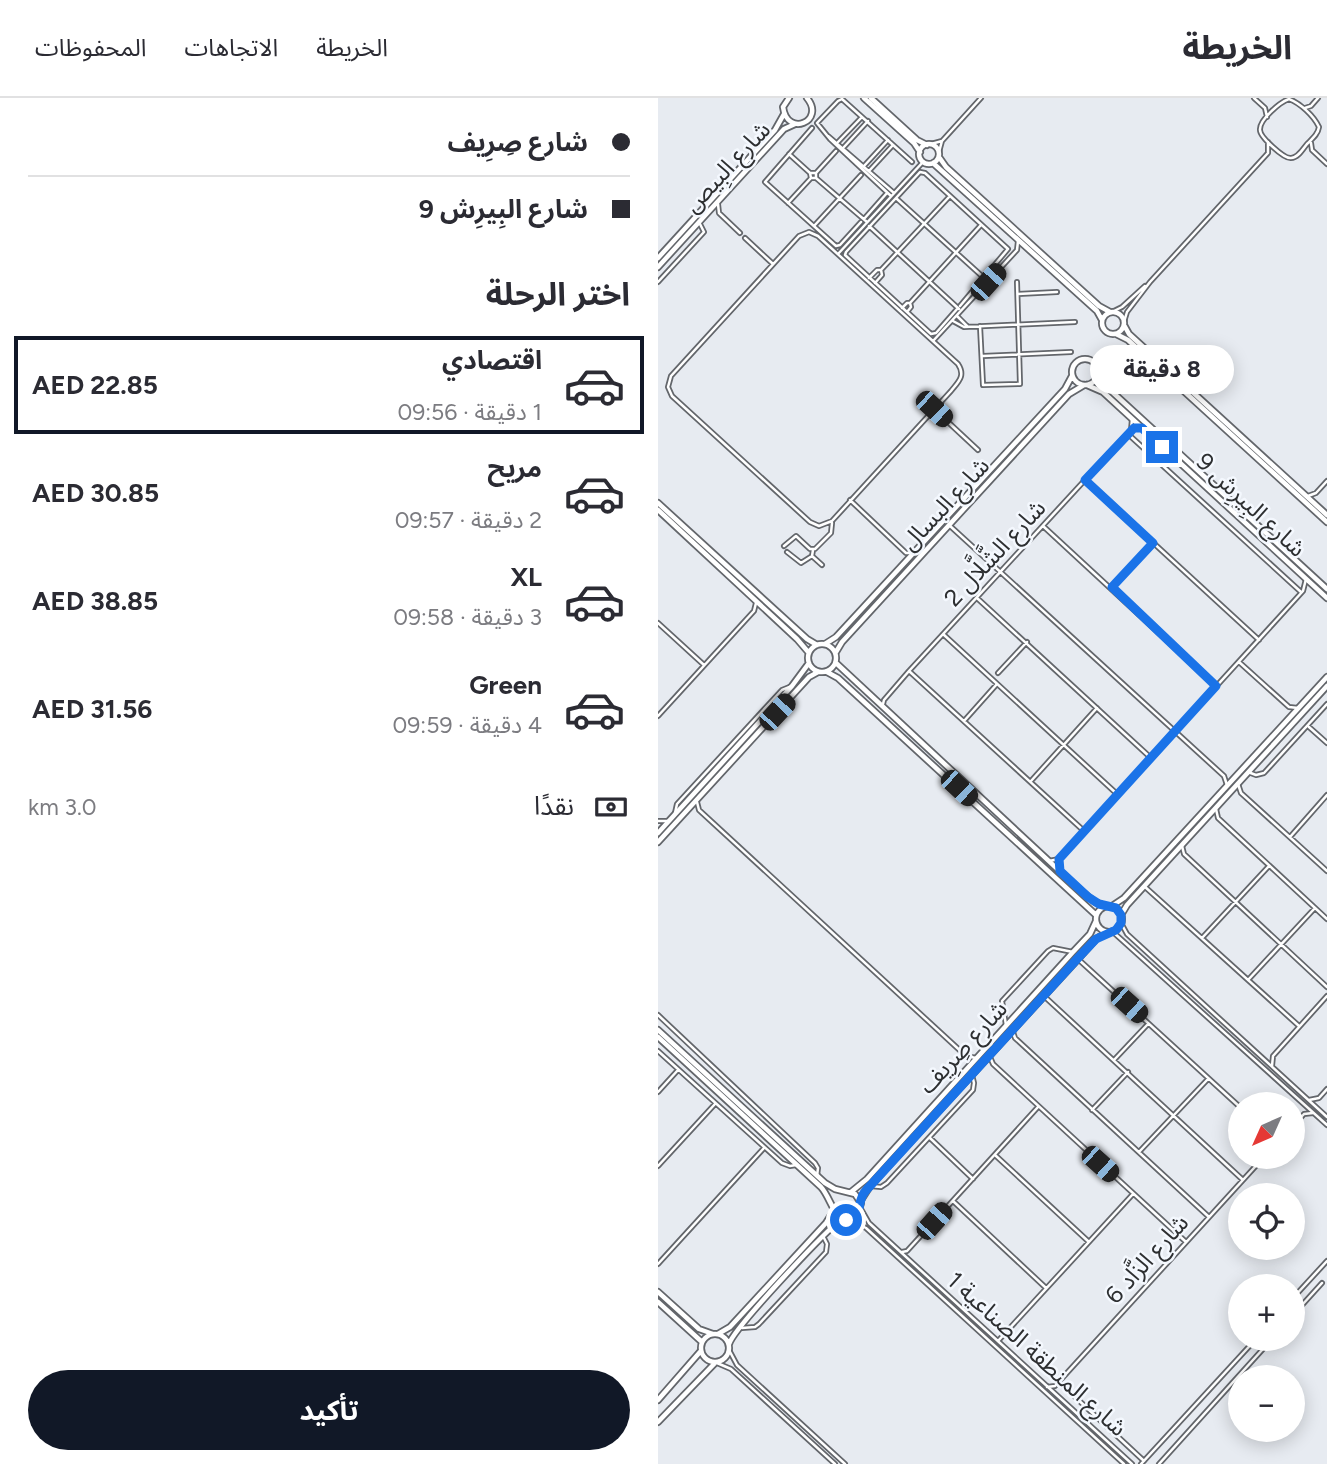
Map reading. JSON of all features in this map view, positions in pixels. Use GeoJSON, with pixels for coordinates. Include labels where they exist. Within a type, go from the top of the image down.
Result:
{"type":"FeatureCollection","features":[{"type":"Feature","properties":{"kind":"street"},"geometry":{"type":"LineString","coordinates":[[789,98],[783,101],[784,114],[796,124],[805,122],[811,116],[813,107],[807,98]]}},
{"type":"Feature","properties":{"kind":"street"},"geometry":{"type":"LineString","coordinates":[[864,98],[914,143],[923,162]]}},
{"type":"Feature","properties":{"kind":"street"},"geometry":{"type":"LineString","coordinates":[[871,98],[917,140],[929,145],[946,167],[1090,298],[1121,315],[1129,334],[1327,515]]}},
{"type":"Feature","properties":{"kind":"street"},"geometry":{"type":"LineString","coordinates":[[933,163],[939,155],[942,141],[981,98]]}},
{"type":"Feature","properties":{"kind":"street"},"geometry":{"type":"LineString","coordinates":[[1254,98],[1265,108],[1267,117]]}},
{"type":"Feature","properties":{"kind":"street"},"geometry":{"type":"LineString","coordinates":[[1303,108],[1311,106],[1318,98]]}},
{"type":"Feature","properties":{"kind":"street"},"geometry":{"type":"LineString","coordinates":[[893,195],[828,136],[817,122],[839,99],[844,100],[912,162]]}},
{"type":"Feature","properties":{"kind":"street"},"geometry":{"type":"LineString","coordinates":[[1289,99],[1303,108],[1318,123],[1319,130],[1301,152],[1289,159],[1262,136],[1261,124],[1283,101],[1289,99]]}},
{"type":"Feature","properties":{"kind":"street"},"geometry":{"type":"LineString","coordinates":[[1311,106],[1311,115]]}},
{"type":"Feature","properties":{"kind":"street"},"geometry":{"type":"LineString","coordinates":[[1265,108],[1276,108]]}},
{"type":"Feature","properties":{"kind":"street","name":"شارع البِيص"},"geometry":{"type":"LineString","coordinates":[[659,255],[775,130],[784,114]]}},
{"type":"Feature","properties":{"kind":"street"},"geometry":{"type":"LineString","coordinates":[[837,144],[862,117]]}},
{"type":"Feature","properties":{"kind":"street"},"geometry":{"type":"LineString","coordinates":[[843,149],[867,121]]}},
{"type":"Feature","properties":{"kind":"street","name":"شارع البِيص"},"geometry":{"type":"LineString","coordinates":[[658,267],[784,129],[796,124]]}},
{"type":"Feature","properties":{"kind":"street"},"geometry":{"type":"LineString","coordinates":[[812,128],[765,180],[814,226],[838,246],[888,193]]}},
{"type":"Feature","properties":{"kind":"street"},"geometry":{"type":"LineString","coordinates":[[863,167],[888,140]]}},
{"type":"Feature","properties":{"kind":"street"},"geometry":{"type":"LineString","coordinates":[[1311,140],[1312,150],[1327,164]]}},
{"type":"Feature","properties":{"kind":"street"},"geometry":{"type":"LineString","coordinates":[[920,152],[929,145],[942,141]]}},
{"type":"Feature","properties":{"kind":"street"},"geometry":{"type":"LineString","coordinates":[[1268,142],[1268,153]]}},
{"type":"Feature","properties":{"kind":"street"},"geometry":{"type":"LineString","coordinates":[[868,172],[893,145]]}},
{"type":"Feature","properties":{"kind":"street"},"geometry":{"type":"LineString","coordinates":[[816,178],[816,173],[836,150]]}},
{"type":"Feature","properties":{"kind":"street"},"geometry":{"type":"LineString","coordinates":[[1301,152],[1312,150]]}},
{"type":"Feature","properties":{"kind":"street"},"geometry":{"type":"LineString","coordinates":[[1116,334],[1124,324],[1127,312],[1150,282],[1268,153],[1279,152]]}},
{"type":"Feature","properties":{"kind":"street"},"geometry":{"type":"LineString","coordinates":[[789,154],[810,173],[811,178]]}},
{"type":"Feature","properties":{"kind":"street"},"geometry":{"type":"LineString","coordinates":[[923,162],[933,163],[1095,310],[1106,332],[1128,340],[1327,522]]}},
{"type":"Feature","properties":{"kind":"street"},"geometry":{"type":"LineString","coordinates":[[923,162],[845,253],[906,312],[933,334],[1017,250],[1027,249]]}},
{"type":"Feature","properties":{"kind":"street"},"geometry":{"type":"LineString","coordinates":[[868,172],[893,195]]}},
{"type":"Feature","properties":{"kind":"street"},"geometry":{"type":"LineString","coordinates":[[838,254],[922,172],[1008,250],[989,274],[983,276]]}},
{"type":"Feature","properties":{"kind":"street"},"geometry":{"type":"LineString","coordinates":[[810,173],[816,173]]}},
{"type":"Feature","properties":{"kind":"street"},"geometry":{"type":"LineString","coordinates":[[814,226],[861,174]]}},
{"type":"Feature","properties":{"kind":"street"},"geometry":{"type":"LineString","coordinates":[[788,203],[811,178],[816,178],[961,308]]}},
{"type":"Feature","properties":{"kind":"street"},"geometry":{"type":"LineString","coordinates":[[869,278],[877,270],[881,270],[950,195]]}},
{"type":"Feature","properties":{"kind":"street"},"geometry":{"type":"LineString","coordinates":[[896,198],[983,276]]}},
{"type":"Feature","properties":{"kind":"street"},"geometry":{"type":"LineString","coordinates":[[719,201],[719,213],[740,233]]}},
{"type":"Feature","properties":{"kind":"street"},"geometry":{"type":"LineString","coordinates":[[707,214],[719,213]]}},
{"type":"Feature","properties":{"kind":"street"},"geometry":{"type":"LineString","coordinates":[[658,282],[704,232],[699,222]]}},
{"type":"Feature","properties":{"kind":"street"},"geometry":{"type":"LineString","coordinates":[[902,308],[910,303],[982,224]]}},
{"type":"Feature","properties":{"kind":"street"},"geometry":{"type":"LineString","coordinates":[[806,233],[816,234],[958,364],[962,374],[934,409],[826,525],[819,526],[810,522],[672,396],[668,387],[671,376],[774,264],[799,236],[806,233]]}},
{"type":"Feature","properties":{"kind":"street"},"geometry":{"type":"LineString","coordinates":[[745,237],[774,264]]}},
{"type":"Feature","properties":{"kind":"street"},"geometry":{"type":"LineString","coordinates":[[1017,240],[1017,250]]}},
{"type":"Feature","properties":{"kind":"street"},"geometry":{"type":"LineString","coordinates":[[875,283],[882,275],[881,270]]}},
{"type":"Feature","properties":{"kind":"street"},"geometry":{"type":"LineString","coordinates":[[933,341],[957,316],[981,283],[983,276]]}},
{"type":"Feature","properties":{"kind":"street"},"geometry":{"type":"LineString","coordinates":[[981,326],[983,383],[987,386],[1020,384],[1017,282]]}},
{"type":"Feature","properties":{"kind":"street"},"geometry":{"type":"LineString","coordinates":[[1102,320],[1122,307],[1150,282]]}},
{"type":"Feature","properties":{"kind":"street"},"geometry":{"type":"LineString","coordinates":[[1018,294],[1057,292]]}},
{"type":"Feature","properties":{"kind":"street"},"geometry":{"type":"LineString","coordinates":[[906,312],[911,306],[910,303]]}},
{"type":"Feature","properties":{"kind":"street"},"geometry":{"type":"LineString","coordinates":[[957,316],[967,326]]}},
{"type":"Feature","properties":{"kind":"street"},"geometry":{"type":"LineString","coordinates":[[953,321],[961,326],[1075,322]]}},
{"type":"Feature","properties":{"kind":"street"},"geometry":{"type":"LineString","coordinates":[[982,356],[1071,352]]}},
{"type":"Feature","properties":{"kind":"street"},"geometry":{"type":"LineString","coordinates":[[1086,358],[1096,365],[1098,373],[1093,383],[1085,385],[1079,384],[1072,376],[1074,363],[1086,358]]}},
{"type":"Feature","properties":{"kind":"street","name":"شارع البِيرِش 9"},"geometry":{"type":"LineString","coordinates":[[1098,373],[1109,389],[1327,589]]}},
{"type":"Feature","properties":{"kind":"street","name":"شارع البسال"},"geometry":{"type":"LineString","coordinates":[[825,644],[836,637],[1065,389],[1072,376]]}},
{"type":"Feature","properties":{"kind":"street","name":"شارع البِيرِش 9"},"geometry":{"type":"LineString","coordinates":[[1085,385],[1100,390],[1327,598]]}},
{"type":"Feature","properties":{"kind":"street","name":"شارع البسال"},"geometry":{"type":"LineString","coordinates":[[836,652],[842,642],[1069,394],[1085,385]]}},
{"type":"Feature","properties":{"kind":"street"},"geometry":{"type":"LineString","coordinates":[[934,409],[978,450]]}},
{"type":"Feature","properties":{"kind":"street"},"geometry":{"type":"LineString","coordinates":[[1132,419],[1131,430],[1142,428]]}},
{"type":"Feature","properties":{"kind":"street","name":"شارع الشَّلَّال 2"},"geometry":{"type":"LineString","coordinates":[[884,700],[1131,430]]}},
{"type":"Feature","properties":{"kind":"street"},"geometry":{"type":"LineString","coordinates":[[1128,434],[1303,592]]}},
{"type":"Feature","properties":{"kind":"street"},"geometry":{"type":"LineString","coordinates":[[1085,480],[1259,640]]}},
{"type":"Feature","properties":{"kind":"street"},"geometry":{"type":"LineString","coordinates":[[1305,495],[1316,493],[1327,481]]}},
{"type":"Feature","properties":{"kind":"street"},"geometry":{"type":"LineString","coordinates":[[1316,493],[1316,505]]}},
{"type":"Feature","properties":{"kind":"street"},"geometry":{"type":"LineString","coordinates":[[850,500],[906,553],[907,560]]}},
{"type":"Feature","properties":{"kind":"street"},"geometry":{"type":"LineString","coordinates":[[658,503],[809,641],[817,645],[825,644],[836,652],[836,663],[827,672]]}},
{"type":"Feature","properties":{"kind":"street"},"geometry":{"type":"LineString","coordinates":[[658,510],[809,653],[809,663],[792,686],[658,833]]}},
{"type":"Feature","properties":{"kind":"street"},"geometry":{"type":"LineString","coordinates":[[787,552],[801,563],[812,556],[813,550],[830,534],[832,521]]}},
{"type":"Feature","properties":{"kind":"street"},"geometry":{"type":"LineString","coordinates":[[826,525],[832,528]]}},
{"type":"Feature","properties":{"kind":"street"},"geometry":{"type":"LineString","coordinates":[[949,525],[1224,776],[1227,785]]}},
{"type":"Feature","properties":{"kind":"street"},"geometry":{"type":"LineString","coordinates":[[1043,526],[1216,686]]}},
{"type":"Feature","properties":{"kind":"street"},"geometry":{"type":"LineString","coordinates":[[784,546],[796,536],[813,550]]}},
{"type":"Feature","properties":{"kind":"street"},"geometry":{"type":"LineString","coordinates":[[1112,587],[1153,543]]}},
{"type":"Feature","properties":{"kind":"street"},"geometry":{"type":"LineString","coordinates":[[906,553],[914,552]]}},
{"type":"Feature","properties":{"kind":"street"},"geometry":{"type":"LineString","coordinates":[[812,556],[822,565]]}},
{"type":"Feature","properties":{"kind":"street"},"geometry":{"type":"LineString","coordinates":[[1048,861],[1059,859],[1303,592],[1306,579]]}},
{"type":"Feature","properties":{"kind":"street"},"geometry":{"type":"LineString","coordinates":[[1303,592],[1316,588]]}},
{"type":"Feature","properties":{"kind":"street"},"geometry":{"type":"LineString","coordinates":[[977,598],[1151,758]]}},
{"type":"Feature","properties":{"kind":"street"},"geometry":{"type":"LineString","coordinates":[[754,611],[755,600]]}},
{"type":"Feature","properties":{"kind":"street"},"geometry":{"type":"LineString","coordinates":[[658,716],[754,611],[765,609]]}},
{"type":"Feature","properties":{"kind":"street"},"geometry":{"type":"LineString","coordinates":[[658,623],[704,665]]}},
{"type":"Feature","properties":{"kind":"street"},"geometry":{"type":"LineString","coordinates":[[943,634],[1117,794]]}},
{"type":"Feature","properties":{"kind":"street"},"geometry":{"type":"LineString","coordinates":[[998,673],[1027,642]]}},
{"type":"Feature","properties":{"kind":"street"},"geometry":{"type":"LineString","coordinates":[[809,653],[817,645]]}},
{"type":"Feature","properties":{"kind":"street"},"geometry":{"type":"LineString","coordinates":[[1239,662],[1289,707],[1298,708]]}},
{"type":"Feature","properties":{"kind":"street"},"geometry":{"type":"LineString","coordinates":[[809,663],[818,672]]}},
{"type":"Feature","properties":{"kind":"street"},"geometry":{"type":"LineString","coordinates":[[836,663],[1048,861],[1088,897],[1105,906],[1112,906],[1124,898],[1327,677]]}},
{"type":"Feature","properties":{"kind":"street"},"geometry":{"type":"LineString","coordinates":[[909,671],[1084,831]]}},
{"type":"Feature","properties":{"kind":"street"},"geometry":{"type":"LineString","coordinates":[[658,842],[809,677],[818,672],[827,672],[838,678],[1096,918],[1100,929],[1110,932],[1290,1092]]}},
{"type":"Feature","properties":{"kind":"street"},"geometry":{"type":"LineString","coordinates":[[964,720],[998,684]]}},
{"type":"Feature","properties":{"kind":"street"},"geometry":{"type":"LineString","coordinates":[[1327,686],[1144,886],[1121,915],[1121,923],[1127,934],[1327,1117]]}},
{"type":"Feature","properties":{"kind":"street"},"geometry":{"type":"LineString","coordinates":[[874,701],[884,700],[884,709]]}},
{"type":"Feature","properties":{"kind":"street"},"geometry":{"type":"LineString","coordinates":[[1248,772],[1256,775],[1264,773],[1327,705]]}},
{"type":"Feature","properties":{"kind":"street"},"geometry":{"type":"LineString","coordinates":[[1289,707],[1290,717]]}},
{"type":"Feature","properties":{"kind":"street"},"geometry":{"type":"LineString","coordinates":[[1030,781],[1097,708]]}},
{"type":"Feature","properties":{"kind":"street"},"geometry":{"type":"LineString","coordinates":[[1308,726],[1327,743]]}},
{"type":"Feature","properties":{"kind":"street"},"geometry":{"type":"LineString","coordinates":[[1224,776],[1234,777]]}},
{"type":"Feature","properties":{"kind":"street"},"geometry":{"type":"LineString","coordinates":[[1238,783],[1241,793],[1327,871]]}},
{"type":"Feature","properties":{"kind":"street"},"geometry":{"type":"LineString","coordinates":[[1230,792],[1241,793]]}},
{"type":"Feature","properties":{"kind":"street"},"geometry":{"type":"LineString","coordinates":[[1290,837],[1327,795]]}},
{"type":"Feature","properties":{"kind":"street"},"geometry":{"type":"LineString","coordinates":[[698,799],[699,810],[966,1056],[976,1058]]}},
{"type":"Feature","properties":{"kind":"street"},"geometry":{"type":"LineString","coordinates":[[1216,808],[1218,818],[1327,919]]}},
{"type":"Feature","properties":{"kind":"street"},"geometry":{"type":"LineString","coordinates":[[686,811],[699,810]]}},
{"type":"Feature","properties":{"kind":"street"},"geometry":{"type":"LineString","coordinates":[[1208,817],[1218,818]]}},
{"type":"Feature","properties":{"kind":"street"},"geometry":{"type":"LineString","coordinates":[[658,821],[669,821]]}},
{"type":"Feature","properties":{"kind":"street"},"geometry":{"type":"LineString","coordinates":[[1182,844],[1184,854],[1327,987]]}},
{"type":"Feature","properties":{"kind":"street"},"geometry":{"type":"LineString","coordinates":[[1174,854],[1184,854]]}},
{"type":"Feature","properties":{"kind":"street"},"geometry":{"type":"LineString","coordinates":[[1059,859],[1060,871]]}},
{"type":"Feature","properties":{"kind":"street"},"geometry":{"type":"LineString","coordinates":[[1202,938],[1269,866]]}},
{"type":"Feature","properties":{"kind":"street"},"geometry":{"type":"LineString","coordinates":[[1144,886],[1299,1026]]}},
{"type":"Feature","properties":{"kind":"street"},"geometry":{"type":"LineString","coordinates":[[1096,918],[1105,906]]}},
{"type":"Feature","properties":{"kind":"street"},"geometry":{"type":"LineString","coordinates":[[1112,906],[1121,915]]}},
{"type":"Feature","properties":{"kind":"street"},"geometry":{"type":"LineString","coordinates":[[1248,980],[1315,908]]}},
{"type":"Feature","properties":{"kind":"street","name":"شارع صِرِيف"},"geometry":{"type":"LineString","coordinates":[[848,1191],[867,1179],[1090,934],[1096,918]]}},
{"type":"Feature","properties":{"kind":"street"},"geometry":{"type":"LineString","coordinates":[[1110,932],[1121,923]]}},
{"type":"Feature","properties":{"kind":"street","name":"شارع صِرِيف"},"geometry":{"type":"LineString","coordinates":[[860,1200],[1078,958],[1096,939],[1110,932]]}},
{"type":"Feature","properties":{"kind":"street"},"geometry":{"type":"LineString","coordinates":[[1006,1026],[1002,1001],[1053,948],[1073,952]]}},
{"type":"Feature","properties":{"kind":"street"},"geometry":{"type":"LineString","coordinates":[[1078,958],[1228,1097]]}},
{"type":"Feature","properties":{"kind":"street"},"geometry":{"type":"LineString","coordinates":[[1044,996],[1243,1180]]}},
{"type":"Feature","properties":{"kind":"street"},"geometry":{"type":"LineString","coordinates":[[1272,1066],[1273,1056],[1327,996]]}},
{"type":"Feature","properties":{"kind":"street"},"geometry":{"type":"LineString","coordinates":[[658,1015],[815,1163],[818,1168],[817,1176]]}},
{"type":"Feature","properties":{"kind":"street"},"geometry":{"type":"LineString","coordinates":[[1114,1060],[1149,1024]]}},
{"type":"Feature","properties":{"kind":"street"},"geometry":{"type":"LineString","coordinates":[[1014,1029],[1015,1038],[1209,1217]]}},
{"type":"Feature","properties":{"kind":"street"},"geometry":{"type":"LineString","coordinates":[[658,1030],[817,1176],[831,1187],[848,1191],[860,1200],[861,1209],[857,1216],[850,1220],[842,1219],[833,1209],[826,1192],[658,1037]]}},
{"type":"Feature","properties":{"kind":"street"},"geometry":{"type":"LineString","coordinates":[[1005,1039],[1015,1038]]}},
{"type":"Feature","properties":{"kind":"street"},"geometry":{"type":"LineString","coordinates":[[658,1051],[764,1148],[785,1165],[798,1165]]}},
{"type":"Feature","properties":{"kind":"street"},"geometry":{"type":"LineString","coordinates":[[991,1054],[993,1063],[1038,1107],[1186,1242]]}},
{"type":"Feature","properties":{"kind":"street"},"geometry":{"type":"LineString","coordinates":[[966,1056],[968,1067]]}},
{"type":"Feature","properties":{"kind":"street"},"geometry":{"type":"LineString","coordinates":[[1264,1058],[1273,1056]]}},
{"type":"Feature","properties":{"kind":"street"},"geometry":{"type":"LineString","coordinates":[[982,1063],[993,1063]]}},
{"type":"Feature","properties":{"kind":"street"},"geometry":{"type":"LineString","coordinates":[[658,1092],[678,1070]]}},
{"type":"Feature","properties":{"kind":"street"},"geometry":{"type":"LineString","coordinates":[[1092,1110],[1128,1072]]}},
{"type":"Feature","properties":{"kind":"street"},"geometry":{"type":"LineString","coordinates":[[870,1186],[881,1187],[887,1184],[930,1138],[973,1090],[972,1075]]}},
{"type":"Feature","properties":{"kind":"street"},"geometry":{"type":"LineString","coordinates":[[1139,1152],[1208,1079]]}},
{"type":"Feature","properties":{"kind":"street"},"geometry":{"type":"LineString","coordinates":[[1318,1109],[1319,1098],[1327,1089]]}},
{"type":"Feature","properties":{"kind":"street"},"geometry":{"type":"LineString","coordinates":[[1309,1100],[1319,1098]]}},
{"type":"Feature","properties":{"kind":"street"},"geometry":{"type":"LineString","coordinates":[[658,1166],[715,1104]]}},
{"type":"Feature","properties":{"kind":"street"},"geometry":{"type":"LineString","coordinates":[[1306,1106],[1327,1125]]}},
{"type":"Feature","properties":{"kind":"street"},"geometry":{"type":"LineString","coordinates":[[900,1252],[907,1251],[1038,1107]]}},
{"type":"Feature","properties":{"kind":"street"},"geometry":{"type":"LineString","coordinates":[[1306,1114],[1313,1113]]}},
{"type":"Feature","properties":{"kind":"street"},"geometry":{"type":"LineString","coordinates":[[930,1138],[973,1179]]}},
{"type":"Feature","properties":{"kind":"street"},"geometry":{"type":"LineString","coordinates":[[658,1264],[764,1148]]}},
{"type":"Feature","properties":{"kind":"street"},"geometry":{"type":"LineString","coordinates":[[995,1155],[1089,1241]]}},
{"type":"Feature","properties":{"kind":"street","name":"شارع الزَّاد 6"},"geometry":{"type":"LineString","coordinates":[[1055,1386],[1253,1169]]}},
{"type":"Feature","properties":{"kind":"street"},"geometry":{"type":"LineString","coordinates":[[658,1400],[701,1352],[702,1342],[706,1337],[730,1328],[826,1223],[837,1194],[848,1191]]}},
{"type":"Feature","properties":{"kind":"street"},"geometry":{"type":"LineString","coordinates":[[998,1342],[1133,1194]]}},
{"type":"Feature","properties":{"kind":"street"},"geometry":{"type":"LineString","coordinates":[[953,1201],[1046,1288]]}},
{"type":"Feature","properties":{"kind":"street","name":"شارع المنطقة الصناعية 1"},"geometry":{"type":"LineString","coordinates":[[861,1209],[867,1221],[1132,1464]]}},
{"type":"Feature","properties":{"kind":"street"},"geometry":{"type":"LineString","coordinates":[[658,1422],[716,1363],[725,1358],[739,1328],[823,1236],[842,1219]]}},
{"type":"Feature","properties":{"kind":"street","name":"شارع المنطقة الصناعية 1"},"geometry":{"type":"LineString","coordinates":[[850,1220],[866,1227],[1124,1464]]}},
{"type":"Feature","properties":{"kind":"street"},"geometry":{"type":"LineString","coordinates":[[739,1328],[760,1324],[825,1253],[827,1244],[823,1236]]}},
{"type":"Feature","properties":{"kind":"street"},"geometry":{"type":"LineString","coordinates":[[907,1251],[909,1260]]}},
{"type":"Feature","properties":{"kind":"street"},"geometry":{"type":"LineString","coordinates":[[1305,1285],[1327,1261]]}},
{"type":"Feature","properties":{"kind":"street"},"geometry":{"type":"LineString","coordinates":[[1305,1302],[1322,1283]]}},
{"type":"Feature","properties":{"kind":"street"},"geometry":{"type":"LineString","coordinates":[[658,1292],[699,1329],[724,1337],[737,1365],[845,1464]]}},
{"type":"Feature","properties":{"kind":"street"},"geometry":{"type":"LineString","coordinates":[[658,1302],[702,1342]]}},
{"type":"Feature","properties":{"kind":"street"},"geometry":{"type":"LineString","coordinates":[[1059,1382],[1142,1462],[1245,1351]]}},
{"type":"Feature","properties":{"kind":"street"},"geometry":{"type":"LineString","coordinates":[[1159,1464],[1261,1351]]}},
{"type":"Feature","properties":{"kind":"street"},"geometry":{"type":"LineString","coordinates":[[701,1352],[708,1361],[731,1369],[835,1464]]}},
{"type":"Feature","properties":{"kind":"street"},"geometry":{"type":"LineString","coordinates":[[1047,1387],[1055,1386],[1056,1395]]}},
{"type":"Feature","properties":{"kind":"route"},"geometry":{"type":"LineString","coordinates":[[846,1220],[857,1216],[863,1194],[1078,958],[1096,939],[1107,932],[1113,932],[1121,923],[1121,915],[1116,908],[1099,904],[1088,897],[1060,871],[1059,859],[1216,686],[1112,587],[1153,543],[1085,480],[1134,428],[1142,428],[1162,447]]}}]}
